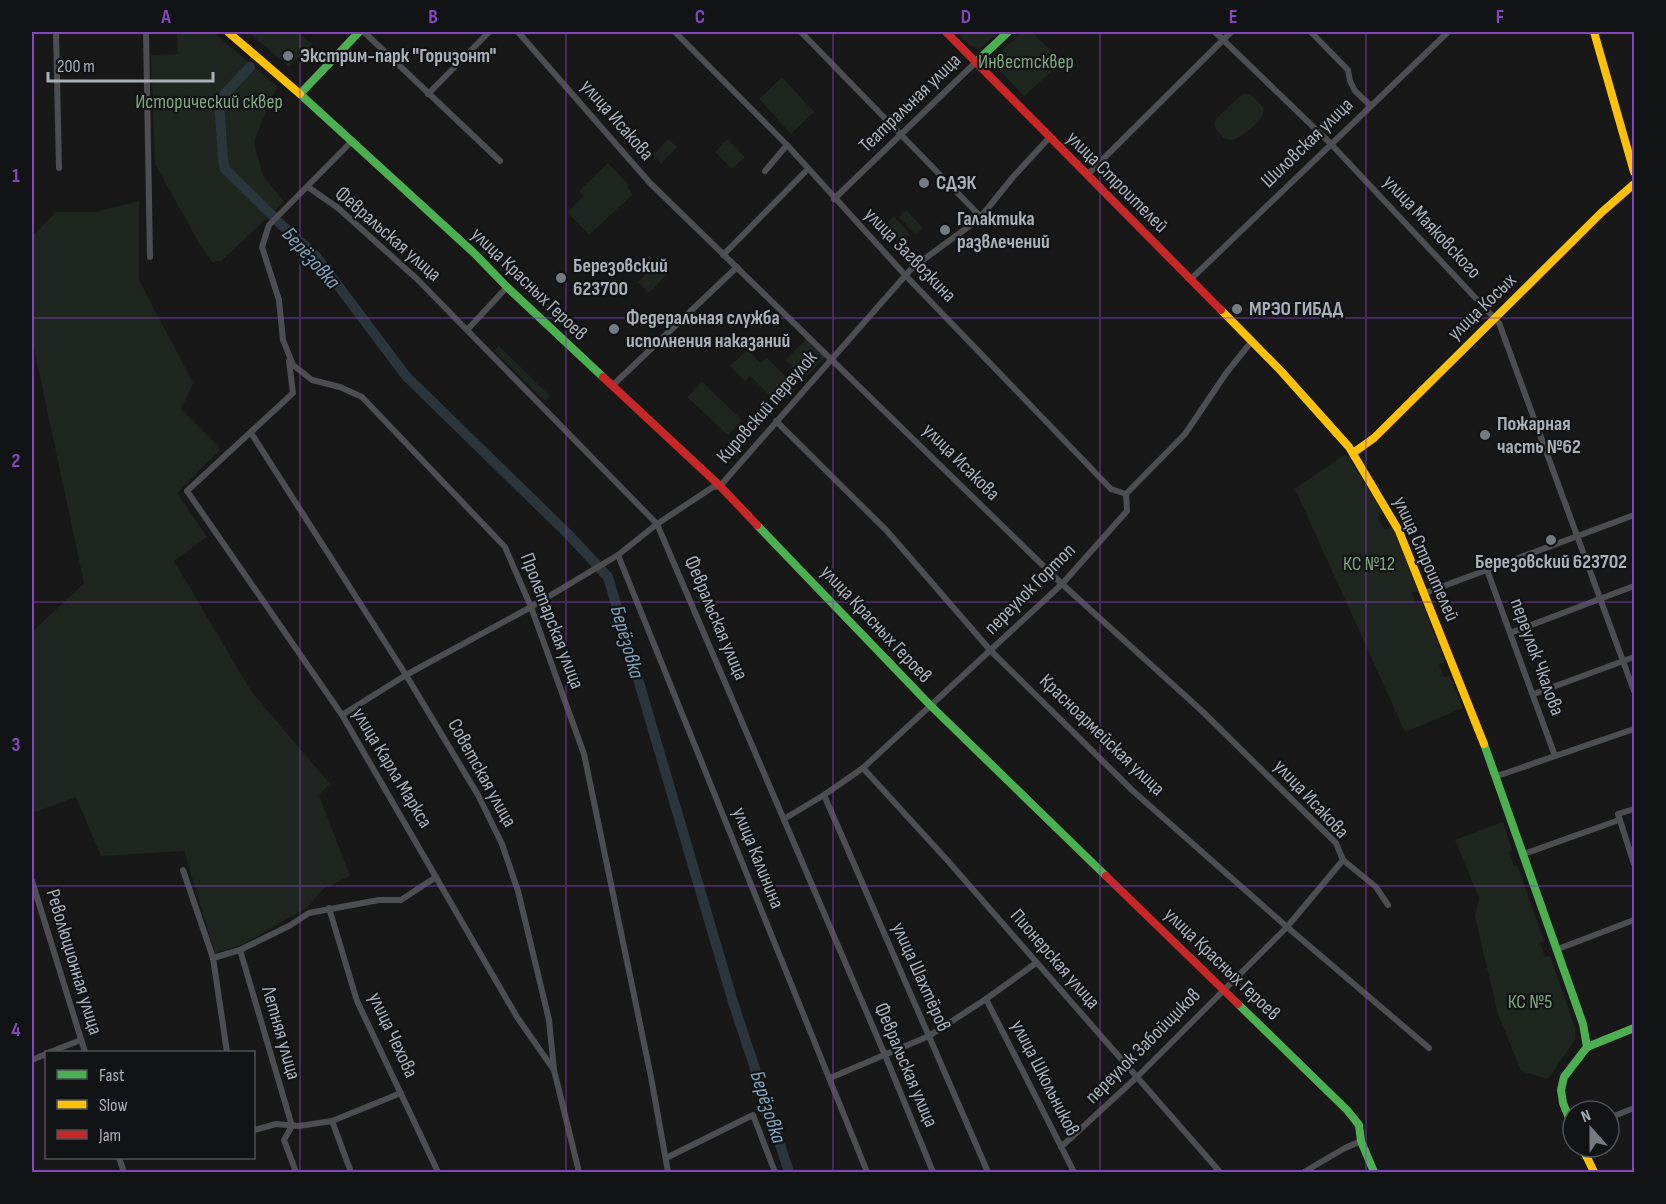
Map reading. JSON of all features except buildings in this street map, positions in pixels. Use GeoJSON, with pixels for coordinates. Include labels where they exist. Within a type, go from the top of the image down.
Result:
{"type":"FeatureCollection","features":[{"type":"Feature","properties":{"kind":"main road","name":"улица Красных Героев"},"geometry":{"type":"LineString","coordinates":[[228,32],[300,94],[474,253],[507,287],[720,486],[930,705],[1347,1110],[1359,1125],[1361,1141],[1374,1173]]}},
{"type":"Feature","properties":{"kind":"main road"},"geometry":{"type":"LineString","coordinates":[[300,94],[359,32]]}},
{"type":"Feature","properties":{"kind":"main road","name":"улица Строителей"},"geometry":{"type":"LineString","coordinates":[[946,32],[1252,341],[1327,421],[1353,453],[1399,531],[1425,593],[1497,776],[1586,1032],[1587,1047]]}},
{"type":"Feature","properties":{"kind":"main road","name":"Театральная улица"},"geometry":{"type":"LineString","coordinates":[[976,62],[1008,32]]}},
{"type":"Feature","properties":{"kind":"main road"},"geometry":{"type":"LineString","coordinates":[[1594,32],[1635,172]]}},
{"type":"Feature","properties":{"kind":"main road","name":"улица Косых"},"geometry":{"type":"LineString","coordinates":[[1353,453],[1374,438],[1610,205],[1635,184]]}},
{"type":"Feature","properties":{"kind":"main road"},"geometry":{"type":"LineString","coordinates":[[1562,1099],[1561,1090],[1564,1077],[1587,1047],[1635,1028]]}},
{"type":"Feature","properties":{"kind":"main road"},"geometry":{"type":"LineString","coordinates":[[1588,1159],[1594,1173]]}},
{"type":"Feature","properties":{"kind":"street"},"geometry":{"type":"LineString","coordinates":[[56,32],[59,168]]}},
{"type":"Feature","properties":{"kind":"street"},"geometry":{"type":"LineString","coordinates":[[146,32],[150,256]]}},
{"type":"Feature","properties":{"kind":"street"},"geometry":{"type":"LineString","coordinates":[[364,32],[500,161]]}},
{"type":"Feature","properties":{"kind":"street"},"geometry":{"type":"LineString","coordinates":[[428,94],[489,32]]}},
{"type":"Feature","properties":{"kind":"street","name":"улица Исакова"},"geometry":{"type":"LineString","coordinates":[[518,32],[650,183],[1062,584],[1202,711],[1336,843],[1343,860],[1376,887],[1388,905]]}},
{"type":"Feature","properties":{"kind":"street","name":"улица Загвозкина"},"geometry":{"type":"LineString","coordinates":[[675,32],[787,145],[906,276],[1111,489],[1126,494]]}},
{"type":"Feature","properties":{"kind":"street"},"geometry":{"type":"LineString","coordinates":[[801,32],[981,217]]}},
{"type":"Feature","properties":{"kind":"street","name":"улица Маяковского"},"geometry":{"type":"LineString","coordinates":[[1215,32],[1330,143],[1495,318],[1500,326],[1635,691]]}},
{"type":"Feature","properties":{"kind":"street"},"geometry":{"type":"LineString","coordinates":[[1087,175],[1231,32]]}},
{"type":"Feature","properties":{"kind":"street"},"geometry":{"type":"LineString","coordinates":[[1311,32],[1348,70],[1355,91],[1370,105]]}},
{"type":"Feature","properties":{"kind":"street","name":"Шиловская улица"},"geometry":{"type":"LineString","coordinates":[[1191,279],[1448,32]]}},
{"type":"Feature","properties":{"kind":"street","name":"Театральная улица"},"geometry":{"type":"LineString","coordinates":[[834,199],[976,62]]}},
{"type":"Feature","properties":{"kind":"street","name":"Кировский переулок"},"geometry":{"type":"LineString","coordinates":[[342,715],[406,675],[531,607],[618,555],[657,524],[713,487],[720,486],[912,268],[981,217],[1049,138]]}},
{"type":"Feature","properties":{"kind":"street"},"geometry":{"type":"LineString","coordinates":[[251,433],[293,393],[289,358],[283,340],[279,300],[262,247],[269,225],[352,141]]}},
{"type":"Feature","properties":{"kind":"street"},"geometry":{"type":"LineString","coordinates":[[765,171],[787,145]]}},
{"type":"Feature","properties":{"kind":"street"},"geometry":{"type":"LineString","coordinates":[[723,255],[808,169]]}},
{"type":"Feature","properties":{"kind":"street","name":"Февральская улица"},"geometry":{"type":"LineString","coordinates":[[308,187],[338,208],[417,279],[657,524],[885,1055],[933,1173]]}},
{"type":"Feature","properties":{"kind":"street"},"geometry":{"type":"LineString","coordinates":[[612,386],[737,267]]}},
{"type":"Feature","properties":{"kind":"street"},"geometry":{"type":"LineString","coordinates":[[468,329],[507,287]]}},
{"type":"Feature","properties":{"kind":"street","name":"переулок Гортоп"},"geometry":{"type":"LineString","coordinates":[[784,819],[863,768],[1062,584],[1127,511],[1126,494],[1185,434],[1227,372],[1252,341]]}},
{"type":"Feature","properties":{"kind":"street","name":"Пролетарская улица"},"geometry":{"type":"LineString","coordinates":[[289,358],[292,365],[312,380],[340,387],[362,397],[505,547],[531,607],[584,754],[649,1066],[668,1173]]}},
{"type":"Feature","properties":{"kind":"street","name":"Красноармейская улица"},"geometry":{"type":"LineString","coordinates":[[776,421],[887,531],[991,651],[1133,791],[1429,1048]]}},
{"type":"Feature","properties":{"kind":"street","name":"улица Карла Маркса"},"geometry":{"type":"LineString","coordinates":[[251,433],[187,491],[342,715],[517,1017],[554,1071]]}},
{"type":"Feature","properties":{"kind":"street","name":"Советская улица"},"geometry":{"type":"LineString","coordinates":[[251,433],[406,675],[478,795],[502,844],[518,891],[549,1020],[554,1071],[579,1173]]}},
{"type":"Feature","properties":{"kind":"street"},"geometry":{"type":"LineString","coordinates":[[1425,593],[1635,515]]}},
{"type":"Feature","properties":{"kind":"street","name":"улица Калинина"},"geometry":{"type":"LineString","coordinates":[[618,555],[867,1173]]}},
{"type":"Feature","properties":{"kind":"street","name":"переулок Чкалова"},"geometry":{"type":"LineString","coordinates":[[1487,570],[1555,756]]}},
{"type":"Feature","properties":{"kind":"street"},"geometry":{"type":"LineString","coordinates":[[1510,633],[1635,586]]}},
{"type":"Feature","properties":{"kind":"street"},"geometry":{"type":"LineString","coordinates":[[1534,694],[1635,657]]}},
{"type":"Feature","properties":{"kind":"street"},"geometry":{"type":"LineString","coordinates":[[1497,776],[1635,729]]}},
{"type":"Feature","properties":{"kind":"street","name":"Пионерская улица"},"geometry":{"type":"LineString","coordinates":[[863,768],[1220,1173]]}},
{"type":"Feature","properties":{"kind":"street","name":"улица Шахтёров"},"geometry":{"type":"LineString","coordinates":[[824,795],[988,1173]]}},
{"type":"Feature","properties":{"kind":"street"},"geometry":{"type":"LineString","coordinates":[[1524,854],[1635,809]]}},
{"type":"Feature","properties":{"kind":"street"},"geometry":{"type":"LineString","coordinates":[[1618,817],[1635,864]]}},
{"type":"Feature","properties":{"kind":"street","name":"переулок Забойщиков"},"geometry":{"type":"LineString","coordinates":[[1061,1147],[1137,1077],[1287,927],[1343,860]]}},
{"type":"Feature","properties":{"kind":"street"},"geometry":{"type":"LineString","coordinates":[[183,870],[213,958],[227,1051]]}},
{"type":"Feature","properties":{"kind":"street"},"geometry":{"type":"LineString","coordinates":[[213,958],[240,950],[289,926],[309,913],[380,900],[401,900],[436,877]]}},
{"type":"Feature","properties":{"kind":"street","name":"Революционная улица"},"geometry":{"type":"LineString","coordinates":[[32,881],[84,1051]]}},
{"type":"Feature","properties":{"kind":"street","name":"улица Чехова"},"geometry":{"type":"LineString","coordinates":[[330,908],[357,1001],[438,1173]]}},
{"type":"Feature","properties":{"kind":"street"},"geometry":{"type":"LineString","coordinates":[[1558,949],[1635,920]]}},
{"type":"Feature","properties":{"kind":"street","name":"Летняя улица"},"geometry":{"type":"LineString","coordinates":[[240,950],[292,1126]]}},
{"type":"Feature","properties":{"kind":"street"},"geometry":{"type":"LineString","coordinates":[[830,1078],[929,1036],[1036,963]]}},
{"type":"Feature","properties":{"kind":"street","name":"улица Школьников"},"geometry":{"type":"LineString","coordinates":[[986,999],[1074,1173]]}},
{"type":"Feature","properties":{"kind":"street"},"geometry":{"type":"LineString","coordinates":[[53,1051],[81,1040]]}},
{"type":"Feature","properties":{"kind":"street"},"geometry":{"type":"LineString","coordinates":[[255,1130],[276,1124],[299,1126],[332,1121],[401,1093]]}},
{"type":"Feature","properties":{"kind":"street"},"geometry":{"type":"LineString","coordinates":[[666,1158],[753,1115],[775,1173]]}},
{"type":"Feature","properties":{"kind":"street"},"geometry":{"type":"LineString","coordinates":[[332,1121],[351,1173]]}},
{"type":"Feature","properties":{"kind":"street"},"geometry":{"type":"LineString","coordinates":[[292,1126],[284,1140],[296,1173]]}},
{"type":"Feature","properties":{"kind":"street"},"geometry":{"type":"LineString","coordinates":[[1304,1173],[1361,1141]]}},
{"type":"Feature","properties":{"kind":"green space","name":"Исторический сквер"},"geometry":{"type":"Polygon","coordinates":[[[180,32],[213,32],[278,87],[272,96],[254,142],[263,176],[284,202],[221,261],[212,262],[199,243],[155,164],[151,55],[178,54],[177,36],[180,32]]]}},
{"type":"Feature","properties":{"kind":"green space","name":"Экстрим-парк \"Горизонт\""},"geometry":{"type":"Polygon","coordinates":[[[248,32],[296,32],[312,44],[289,67],[248,32]]]}},
{"type":"Feature","properties":{"kind":"green space"},"geometry":{"type":"Polygon","coordinates":[[[956,32],[999,32],[980,49],[969,45],[956,32]]]}},
{"type":"Feature","properties":{"kind":"green space","name":"Инвестсквер"},"geometry":{"type":"Polygon","coordinates":[[[1022,32],[1032,32],[1062,62],[1024,96],[991,61],[1022,32]]]}},
{"type":"Feature","properties":{"kind":"green space"},"geometry":{"type":"Polygon","coordinates":[[[782,77],[814,112],[791,134],[759,99],[782,77]]]}},
{"type":"Feature","properties":{"kind":"green space"},"geometry":{"type":"Polygon","coordinates":[[[1246,94],[1261,104],[1263,114],[1254,126],[1243,134],[1234,139],[1226,139],[1216,129],[1216,119],[1241,95],[1246,94]]]}},
{"type":"Feature","properties":{"kind":"green space"},"geometry":{"type":"Polygon","coordinates":[[[668,139],[677,147],[661,164],[653,155],[668,139]]]}},
{"type":"Feature","properties":{"kind":"green space"},"geometry":{"type":"Polygon","coordinates":[[[727,139],[745,157],[732,169],[715,152],[727,139]]]}},
{"type":"Feature","properties":{"kind":"green space"},"geometry":{"type":"Polygon","coordinates":[[[608,163],[629,185],[627,188],[633,194],[589,235],[567,212],[584,196],[579,191],[608,163]]]}},
{"type":"Feature","properties":{"kind":"green space"},"geometry":{"type":"Polygon","coordinates":[[[139,201],[139,280],[193,383],[181,409],[221,449],[177,493],[207,537],[174,561],[251,691],[330,784],[319,795],[350,876],[323,889],[308,907],[243,944],[215,953],[184,851],[101,856],[76,797],[35,812],[32,811],[32,632],[84,583],[32,339],[32,237],[56,212],[95,212],[139,201]]]}},
{"type":"Feature","properties":{"kind":"green space"},"geometry":{"type":"Polygon","coordinates":[[[906,210],[923,228],[916,235],[899,217],[906,210]]]}},
{"type":"Feature","properties":{"kind":"green space"},"geometry":{"type":"Polygon","coordinates":[[[894,216],[910,234],[901,243],[884,226],[894,216]]]}},
{"type":"Feature","properties":{"kind":"green space"},"geometry":{"type":"Polygon","coordinates":[[[660,260],[671,270],[649,293],[638,282],[660,260]]]}},
{"type":"Feature","properties":{"kind":"green space"},"geometry":{"type":"Polygon","coordinates":[[[807,338],[826,357],[804,378],[786,360],[807,338]]]}},
{"type":"Feature","properties":{"kind":"green space"},"geometry":{"type":"Polygon","coordinates":[[[499,346],[550,396],[545,401],[494,351],[499,346]]]}},
{"type":"Feature","properties":{"kind":"green space"},"geometry":{"type":"Polygon","coordinates":[[[747,350],[761,363],[767,358],[794,385],[776,402],[750,376],[745,381],[730,366],[747,350]]]}},
{"type":"Feature","properties":{"kind":"green space"},"geometry":{"type":"Polygon","coordinates":[[[702,382],[742,420],[728,435],[687,397],[702,382]]]}},
{"type":"Feature","properties":{"kind":"green space","name":"КС №12"},"geometry":{"type":"Polygon","coordinates":[[[1347,455],[1384,513],[1377,517],[1385,530],[1394,527],[1418,591],[1412,593],[1416,604],[1422,602],[1445,662],[1439,665],[1444,677],[1450,676],[1463,708],[1405,732],[1295,489],[1342,456],[1347,455]]]}},
{"type":"Feature","properties":{"kind":"green space","name":"КС №5"},"geometry":{"type":"Polygon","coordinates":[[[1503,822],[1512,850],[1509,852],[1514,866],[1517,865],[1544,941],[1540,943],[1545,957],[1550,956],[1575,1028],[1575,1040],[1548,1079],[1521,1071],[1498,1014],[1475,917],[1479,898],[1455,840],[1503,822]]]}},
{"type":"Feature","properties":{"kind":"waterway","name":"Берёзовка"},"geometry":{"type":"LineString","coordinates":[[250,67],[219,100],[223,160],[225,169],[275,218]]}},
{"type":"Feature","properties":{"kind":"waterway","name":"Берёзовка"},"geometry":{"type":"LineString","coordinates":[[276,220],[315,255],[406,376],[569,535],[608,577],[733,1002],[789,1172]]}},
{"type":"Feature","properties":{"kind":"traffic: fast"},"geometry":{"type":"LineString","coordinates":[[359,32],[300,94],[474,253],[603,377]]}},
{"type":"Feature","properties":{"kind":"traffic: fast"},"geometry":{"type":"LineString","coordinates":[[976,62],[1008,32]]}},
{"type":"Feature","properties":{"kind":"traffic: fast"},"geometry":{"type":"LineString","coordinates":[[757,525],[930,705],[1106,876]]}},
{"type":"Feature","properties":{"kind":"traffic: fast"},"geometry":{"type":"LineString","coordinates":[[1484,744],[1583,1024],[1587,1047]]}},
{"type":"Feature","properties":{"kind":"traffic: fast"},"geometry":{"type":"LineString","coordinates":[[1238,1004],[1347,1110],[1359,1125],[1361,1141],[1374,1172]]}},
{"type":"Feature","properties":{"kind":"traffic: fast"},"geometry":{"type":"LineString","coordinates":[[1562,1099],[1561,1090],[1564,1077],[1587,1047],[1634,1028]]}},
{"type":"Feature","properties":{"kind":"traffic: slow"},"geometry":{"type":"LineString","coordinates":[[228,32],[300,94]]}},
{"type":"Feature","properties":{"kind":"traffic: slow"},"geometry":{"type":"LineString","coordinates":[[1594,32],[1634,172]]}},
{"type":"Feature","properties":{"kind":"traffic: slow"},"geometry":{"type":"LineString","coordinates":[[1353,453],[1374,438],[1602,212],[1634,184]]}},
{"type":"Feature","properties":{"kind":"traffic: slow"},"geometry":{"type":"LineString","coordinates":[[1221,310],[1281,371],[1349,447],[1399,531],[1484,744]]}},
{"type":"Feature","properties":{"kind":"traffic: slow"},"geometry":{"type":"LineString","coordinates":[[1588,1159],[1594,1172]]}},
{"type":"Feature","properties":{"kind":"traffic: jam"},"geometry":{"type":"LineString","coordinates":[[946,32],[1221,310]]}},
{"type":"Feature","properties":{"kind":"traffic: jam"},"geometry":{"type":"LineString","coordinates":[[603,377],[720,486],[757,525]]}},
{"type":"Feature","properties":{"kind":"traffic: jam"},"geometry":{"type":"LineString","coordinates":[[1106,876],[1238,1004]]}},
{"type":"Feature","properties":{"kind":"place","name":"Экстрим-парк \"Горизонт\""},"geometry":{"type":"Point","coordinates":[288,56]}},
{"type":"Feature","properties":{"kind":"place","name":"СДЭК"},"geometry":{"type":"Point","coordinates":[924,183]}},
{"type":"Feature","properties":{"kind":"place","name":"Галактика развлечений"},"geometry":{"type":"Point","coordinates":[945,230]}},
{"type":"Feature","properties":{"kind":"place","name":"Березовский 623700"},"geometry":{"type":"Point","coordinates":[561,278]}},
{"type":"Feature","properties":{"kind":"place","name":"МРЭО ГИБДД"},"geometry":{"type":"Point","coordinates":[1237,309]}},
{"type":"Feature","properties":{"kind":"place","name":"Федеральная служба исполнения наказаний"},"geometry":{"type":"Point","coordinates":[614,329]}},
{"type":"Feature","properties":{"kind":"place","name":"Пожарная часть №62"},"geometry":{"type":"Point","coordinates":[1485,435]}},
{"type":"Feature","properties":{"kind":"place","name":"Березовский 623702"},"geometry":{"type":"Point","coordinates":[1551,540]}}]}
